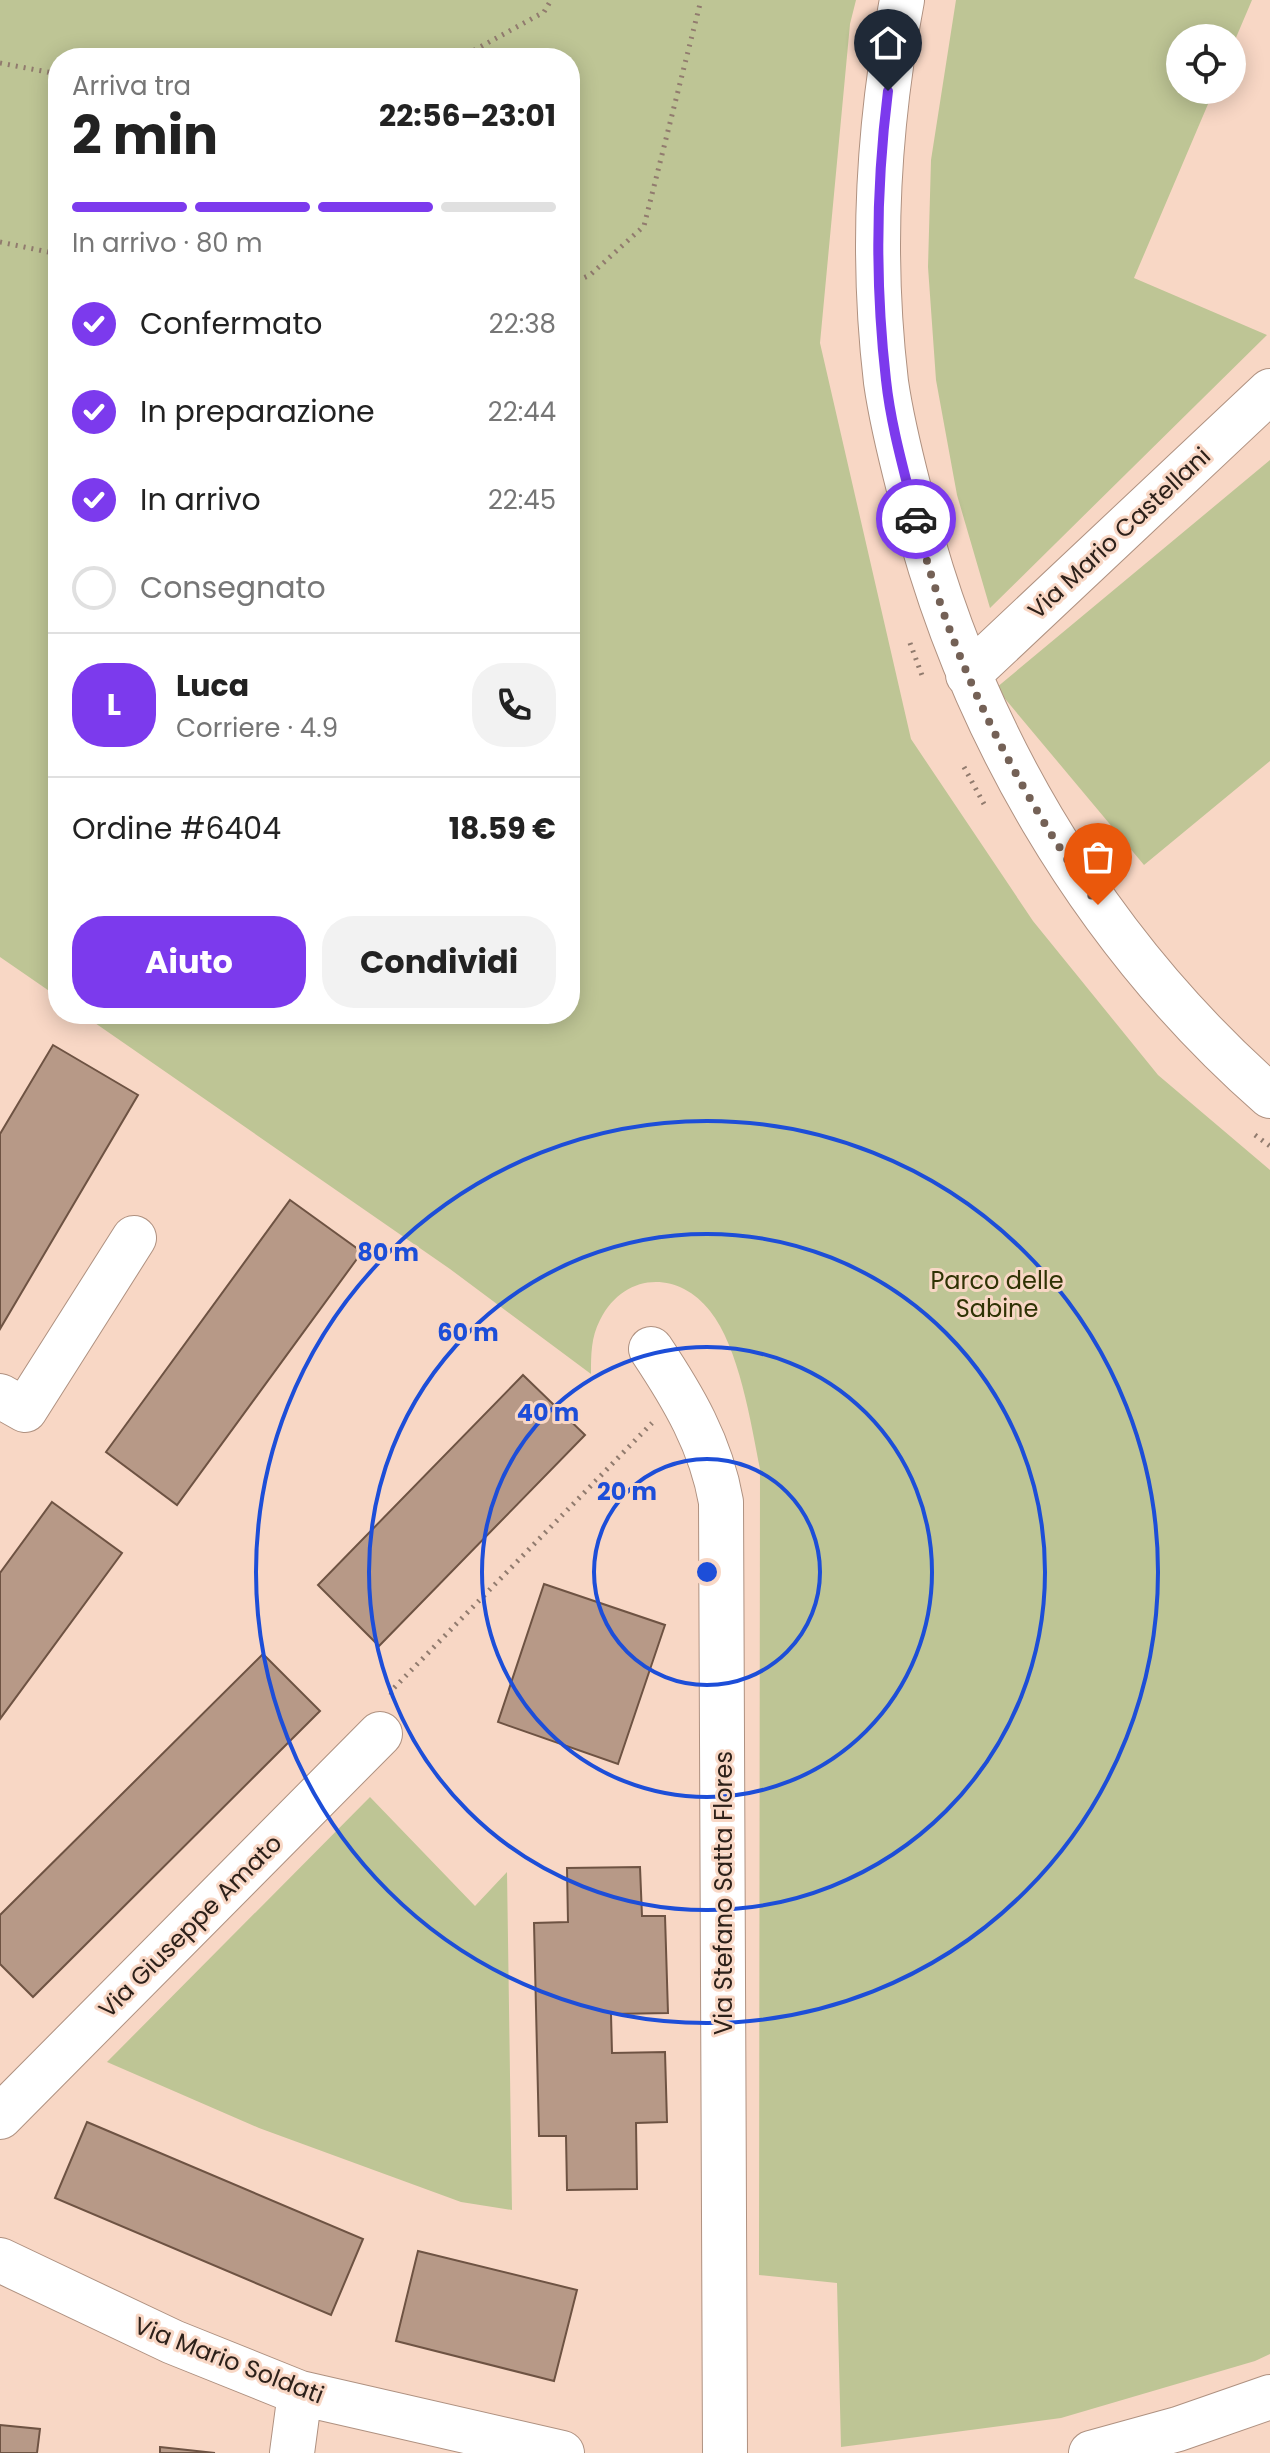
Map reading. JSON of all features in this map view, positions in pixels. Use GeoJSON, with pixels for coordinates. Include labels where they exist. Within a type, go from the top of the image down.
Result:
{"type":"FeatureCollection","features":[{"type":"Feature","properties":{"kind":"street"},"geometry":{"type":"LineString","coordinates":[[902,0],[886,112],[878,205],[879,297],[886,384],[921,539],[940,602],[997,739],[1066,859],[1155,980],[1196,1026],[1270,1096]]}},
{"type":"Feature","properties":{"kind":"street","name":"Via Mario Castellani"},"geometry":{"type":"LineString","coordinates":[[968,675],[1270,391]]}},
{"type":"Feature","properties":{"kind":"street"},"geometry":{"type":"LineString","coordinates":[[0,1396],[25,1410],[134,1238]]}},
{"type":"Feature","properties":{"kind":"street","name":"Via Stefano Satta Flores"},"geometry":{"type":"LineString","coordinates":[[651,1349],[680,1393],[706,1444],[721,1502],[725,2453]]}},
{"type":"Feature","properties":{"kind":"street","name":"Via Giuseppe Amato"},"geometry":{"type":"LineString","coordinates":[[0,2117],[380,1734]]}},
{"type":"Feature","properties":{"kind":"street","name":"Via Mario Soldati"},"geometry":{"type":"LineString","coordinates":[[0,2260],[173,2342],[300,2393],[562,2453]]}},
{"type":"Feature","properties":{"kind":"street"},"geometry":{"type":"LineString","coordinates":[[292,2453],[300,2393]]}},
{"type":"Feature","properties":{"kind":"street"},"geometry":{"type":"LineString","coordinates":[[1091,2453],[1178,2429],[1270,2397]]}},
{"type":"Feature","properties":{"kind":"path"},"geometry":{"type":"LineString","coordinates":[[478,48],[544,12],[551,0]]}},
{"type":"Feature","properties":{"kind":"path"},"geometry":{"type":"LineString","coordinates":[[580,280],[590,275],[644,226],[701,0]]}},
{"type":"Feature","properties":{"kind":"path"},"geometry":{"type":"LineString","coordinates":[[0,63],[48,72]]}},
{"type":"Feature","properties":{"kind":"path"},"geometry":{"type":"LineString","coordinates":[[0,242],[48,252]]}},
{"type":"Feature","properties":{"kind":"path"},"geometry":{"type":"LineString","coordinates":[[380,1734],[393,1689],[680,1393]]}},
{"type":"Feature","properties":{"kind":"green space","name":"Parco delle Sabine"},"geometry":{"type":"Polygon","coordinates":[[[0,0],[856,0],[850,24],[820,343],[911,739],[1033,921],[1158,1075],[1270,1170],[1270,2354],[1061,2418],[841,2447],[837,2283],[759,2275],[760,1469],[742,1386],[720,1326],[710,1311],[683,1288],[652,1282],[637,1285],[610,1304],[600,1320],[593,1340],[591,1374],[450,1269],[96,1024],[580,1024],[580,48],[48,48],[48,990],[0,957],[0,0]]]}},
{"type":"Feature","properties":{"kind":"green space"},"geometry":{"type":"Polygon","coordinates":[[[956,0],[1252,0],[1242,24],[1166,24],[1166,104],[1208,104],[1134,278],[1267,335],[990,608],[957,495],[936,380],[928,267],[931,160],[956,0]]]}},
{"type":"Feature","properties":{"kind":"green space"},"geometry":{"type":"Polygon","coordinates":[[[1270,460],[1270,761],[1144,865],[996,688],[1270,460]]]}},
{"type":"Feature","properties":{"kind":"green space"},"geometry":{"type":"Polygon","coordinates":[[[370,1797],[475,1906],[507,1872],[512,2210],[461,2202],[259,2128],[107,2062],[370,1797]]]}},
{"type":"Feature","properties":{"kind":"building"},"geometry":{"type":"Polygon","coordinates":[[[53,1045],[138,1095],[0,1329],[0,1134],[53,1045]]]}},
{"type":"Feature","properties":{"kind":"building"},"geometry":{"type":"Polygon","coordinates":[[[290,1200],[362,1252],[177,1505],[106,1452],[290,1200]]]}},
{"type":"Feature","properties":{"kind":"building"},"geometry":{"type":"Polygon","coordinates":[[[523,1375],[585,1435],[379,1646],[318,1585],[523,1375]]]}},
{"type":"Feature","properties":{"kind":"building"},"geometry":{"type":"Polygon","coordinates":[[[52,1502],[122,1553],[0,1719],[0,1573],[52,1502]]]}},
{"type":"Feature","properties":{"kind":"building"},"geometry":{"type":"Polygon","coordinates":[[[544,1584],[665,1625],[618,1764],[498,1722],[544,1584]]]}},
{"type":"Feature","properties":{"kind":"building"},"geometry":{"type":"Polygon","coordinates":[[[263,1654],[320,1711],[33,1997],[0,1964],[0,1915],[263,1654]]]}},
{"type":"Feature","properties":{"kind":"building"},"geometry":{"type":"Polygon","coordinates":[[[640,1867],[642,1916],[665,1916],[668,2013],[611,2014],[612,2053],[665,2052],[667,2122],[636,2123],[637,2189],[567,2190],[566,2136],[539,2136],[534,1923],[568,1922],[567,1868],[640,1867]]]}},
{"type":"Feature","properties":{"kind":"building"},"geometry":{"type":"Polygon","coordinates":[[[87,2122],[363,2239],[331,2315],[55,2198],[87,2122]]]}},
{"type":"Feature","properties":{"kind":"building"},"geometry":{"type":"Polygon","coordinates":[[[418,2251],[577,2290],[554,2381],[396,2341],[418,2251]]]}},
{"type":"Feature","properties":{"kind":"building"},"geometry":{"type":"Polygon","coordinates":[[[0,2425],[40,2429],[37,2453],[0,2453],[0,2425]]]}},
{"type":"Feature","properties":{"kind":"building"},"geometry":{"type":"Polygon","coordinates":[[[160,2447],[215,2453],[160,2453],[160,2447]]]}},
{"type":"Feature","properties":{"kind":"way so far"},"geometry":{"type":"LineString","coordinates":[[916,519],[940,602],[997,739],[1066,859],[1098,905]]}},
{"type":"Feature","properties":{"kind":"route"},"geometry":{"type":"LineString","coordinates":[[888,91],[878,205],[879,297],[886,384],[916,519]]}}]}
